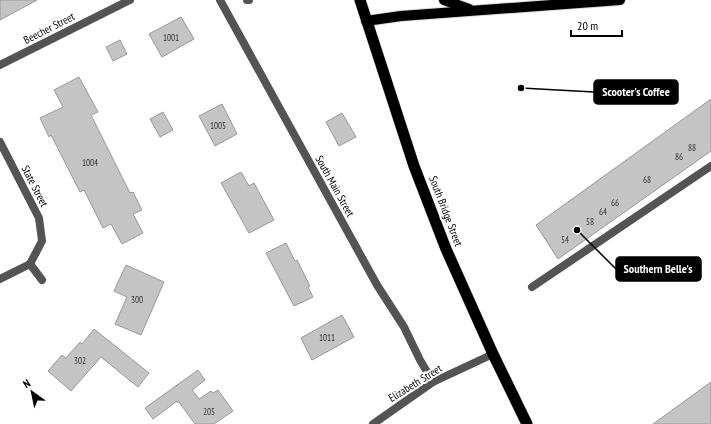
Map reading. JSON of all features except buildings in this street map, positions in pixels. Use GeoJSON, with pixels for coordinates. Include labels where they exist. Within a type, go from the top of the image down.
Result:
{"type":"FeatureCollection","features":[{"type":"Feature","properties":{"kind":"highway","name":"South Bridge Street"},"geometry":{"type":"LineString","coordinates":[[360,0],[414,166],[446,249],[493,354],[527,424]]}},
{"type":"Feature","properties":{"kind":"main road"},"geometry":{"type":"LineString","coordinates":[[444,0],[472,11]]}},
{"type":"Feature","properties":{"kind":"main road"},"geometry":{"type":"LineString","coordinates":[[366,21],[401,16],[620,0]]}},
{"type":"Feature","properties":{"kind":"street","name":"Beecher Street"},"geometry":{"type":"LineString","coordinates":[[0,65],[130,0]]}},
{"type":"Feature","properties":{"kind":"street","name":"South Main Street"},"geometry":{"type":"LineString","coordinates":[[220,0],[377,285],[404,327],[420,360],[433,382]]}},
{"type":"Feature","properties":{"kind":"street","name":"State Street"},"geometry":{"type":"LineString","coordinates":[[0,142],[39,218],[42,241],[30,264]]}},
{"type":"Feature","properties":{"kind":"street"},"geometry":{"type":"LineString","coordinates":[[532,287],[711,166]]}},
{"type":"Feature","properties":{"kind":"street"},"geometry":{"type":"LineString","coordinates":[[0,279],[30,264],[42,280]]}},
{"type":"Feature","properties":{"kind":"street","name":"Elizabeth Street"},"geometry":{"type":"LineString","coordinates":[[373,424],[433,382],[493,354]]}},
{"type":"Feature","properties":{"kind":"place","name":"Scooter's Coffee"},"geometry":{"type":"Point","coordinates":[521,88]}},
{"type":"Feature","properties":{"kind":"place","name":"Southern Belle's"},"geometry":{"type":"Point","coordinates":[577,230]}}]}
